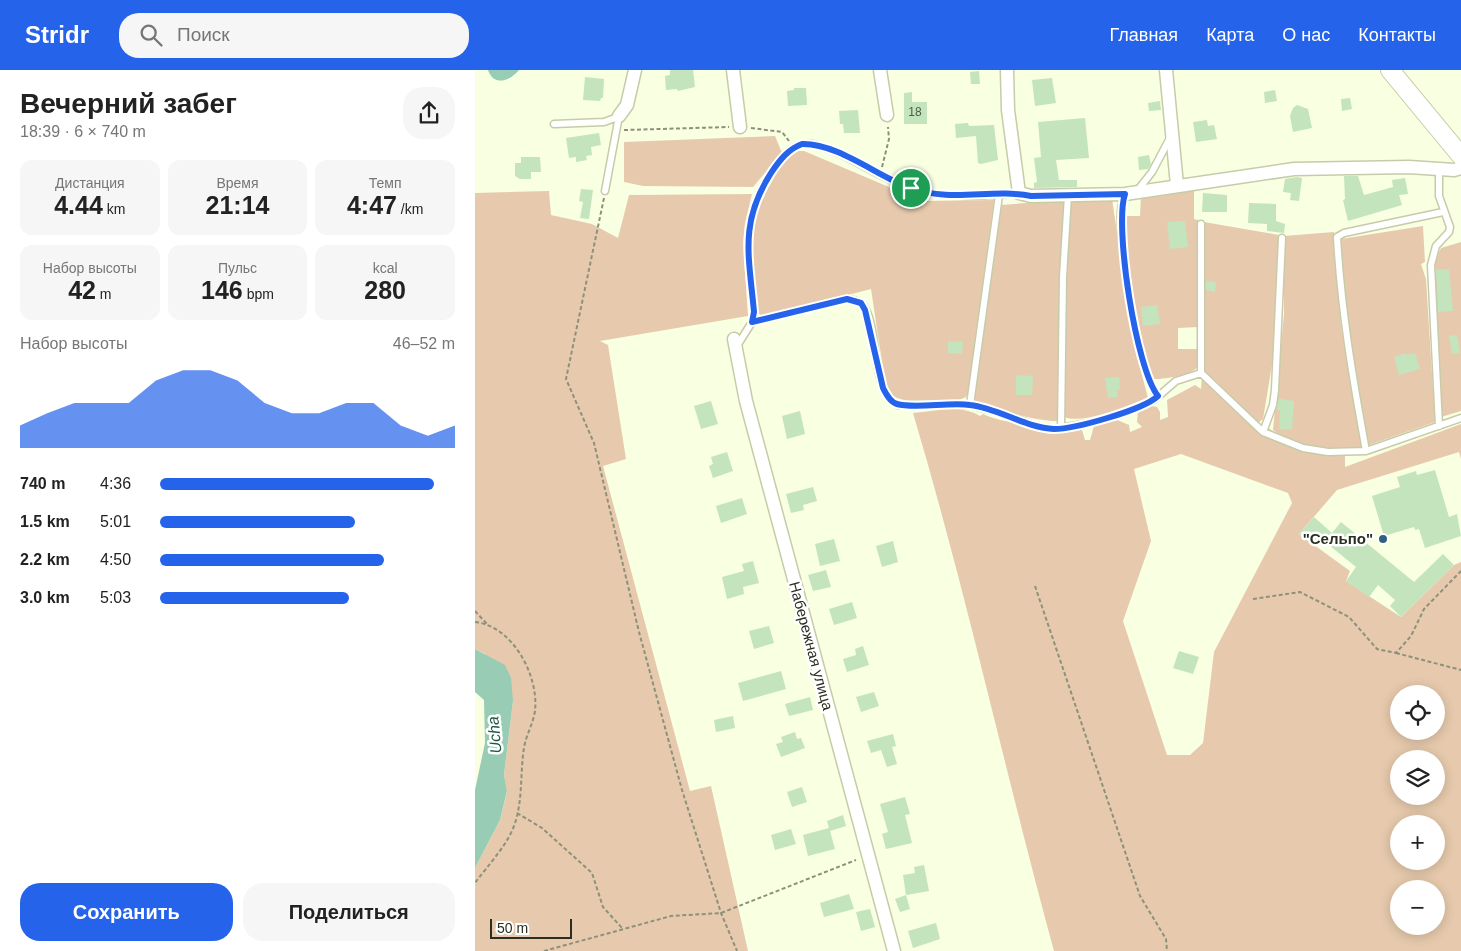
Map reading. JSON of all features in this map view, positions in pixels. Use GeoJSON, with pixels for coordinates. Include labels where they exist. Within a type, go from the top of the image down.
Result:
{"type":"FeatureCollection","features":[{"type":"Feature","properties":{"kind":"main road"},"geometry":{"type":"LineString","coordinates":[[1390,70],[1461,156]]}},
{"type":"Feature","properties":{"kind":"street"},"geometry":{"type":"LineString","coordinates":[[619,116],[627,105],[635,70]]}},
{"type":"Feature","properties":{"kind":"street"},"geometry":{"type":"LineString","coordinates":[[733,70],[740,127]]}},
{"type":"Feature","properties":{"kind":"street"},"geometry":{"type":"LineString","coordinates":[[880,70],[887,115]]}},
{"type":"Feature","properties":{"kind":"street"},"geometry":{"type":"LineString","coordinates":[[1007,70],[1008,110],[1019,193],[1031,196],[1131,193],[1294,169],[1409,167],[1439,170],[1461,168]]}},
{"type":"Feature","properties":{"kind":"street"},"geometry":{"type":"LineString","coordinates":[[1167,70],[1177,185]]}},
{"type":"Feature","properties":{"kind":"street","name":"Набережная улица"},"geometry":{"type":"LineString","coordinates":[[735,344],[746,401],[894,951]]}},
{"type":"Feature","properties":{"kind":"lane"},"geometry":{"type":"LineString","coordinates":[[554,124],[603,122],[614,120],[619,116]]}},
{"type":"Feature","properties":{"kind":"lane"},"geometry":{"type":"LineString","coordinates":[[605,191],[619,116]]}},
{"type":"Feature","properties":{"kind":"lane"},"geometry":{"type":"LineString","coordinates":[[1158,396],[1149,382],[1139,350],[1121,223],[1122,203],[1152,172],[1172,135]]}},
{"type":"Feature","properties":{"kind":"lane"},"geometry":{"type":"LineString","coordinates":[[735,344],[752,322],[754,312],[747,239],[751,213],[762,187],[774,168],[794,147],[811,144],[837,153],[911,188],[931,194],[972,197],[1019,193]]}},
{"type":"Feature","properties":{"kind":"lane"},"geometry":{"type":"LineString","coordinates":[[1439,170],[1439,196],[1450,228],[1432,254],[1430,278],[1439,426]]}},
{"type":"Feature","properties":{"kind":"lane"},"geometry":{"type":"LineString","coordinates":[[970,405],[999,195]]}},
{"type":"Feature","properties":{"kind":"lane"},"geometry":{"type":"LineString","coordinates":[[1061,428],[1063,277],[1068,195]]}},
{"type":"Feature","properties":{"kind":"lane"},"geometry":{"type":"LineString","coordinates":[[1366,451],[1348,353],[1340,290],[1337,238],[1344,233],[1443,212]]}},
{"type":"Feature","properties":{"kind":"lane"},"geometry":{"type":"LineString","coordinates":[[1201,224],[1201,373],[1263,432],[1303,448],[1328,452],[1366,451],[1461,418]]}},
{"type":"Feature","properties":{"kind":"lane"},"geometry":{"type":"LineString","coordinates":[[1263,432],[1273,406],[1275,390],[1282,238]]}},
{"type":"Feature","properties":{"kind":"lane"},"geometry":{"type":"LineString","coordinates":[[752,322],[847,299],[856,300],[865,310],[883,388],[893,402],[898,404],[970,405],[1011,416],[1038,427],[1061,428],[1095,422],[1139,407],[1158,396],[1176,380],[1201,373]]}},
{"type":"Feature","properties":{"kind":"path"},"geometry":{"type":"LineString","coordinates":[[880,174],[889,139],[887,115]]}},
{"type":"Feature","properties":{"kind":"path"},"geometry":{"type":"LineString","coordinates":[[615,130],[740,127],[782,132],[794,147]]}},
{"type":"Feature","properties":{"kind":"path"},"geometry":{"type":"LineString","coordinates":[[605,191],[567,379],[594,443],[644,651],[682,790],[721,913],[737,951]]}},
{"type":"Feature","properties":{"kind":"path"},"geometry":{"type":"LineString","coordinates":[[1396,653],[1411,636],[1424,609],[1461,571]]}},
{"type":"Feature","properties":{"kind":"path"},"geometry":{"type":"LineString","coordinates":[[1035,586],[1140,896],[1166,939],[1167,951]]}},
{"type":"Feature","properties":{"kind":"path"},"geometry":{"type":"LineString","coordinates":[[1253,599],[1300,592],[1349,617],[1377,649],[1461,670]]}},
{"type":"Feature","properties":{"kind":"path"},"geometry":{"type":"LineString","coordinates":[[475,611],[487,624],[508,638],[519,652],[535,695],[535,713],[524,748],[522,778],[515,823],[505,843],[475,883]]}},
{"type":"Feature","properties":{"kind":"path"},"geometry":{"type":"LineString","coordinates":[[475,622],[487,624]]}},
{"type":"Feature","properties":{"kind":"path"},"geometry":{"type":"LineString","coordinates":[[516,812],[542,828],[592,874],[603,907],[622,928]]}},
{"type":"Feature","properties":{"kind":"path"},"geometry":{"type":"LineString","coordinates":[[545,951],[622,928],[671,916],[721,913],[868,855]]}},
{"type":"Feature","properties":{"kind":"shaded area"},"geometry":{"type":"Polygon","coordinates":[[[775,136],[782,153],[753,187],[643,186],[624,182],[624,142],[775,136]]]}},
{"type":"Feature","properties":{"kind":"shaded area"},"geometry":{"type":"Polygon","coordinates":[[[793,151],[804,151],[922,201],[994,200],[969,391],[966,397],[959,400],[904,400],[891,396],[887,390],[871,289],[763,317],[756,311],[751,258],[751,232],[756,206],[772,177],[793,151]]]}},
{"type":"Feature","properties":{"kind":"shaded area"},"geometry":{"type":"Polygon","coordinates":[[[1194,189],[1194,219],[1198,220],[1198,327],[1178,328],[1178,349],[1198,349],[1199,364],[1195,369],[1184,374],[1169,378],[1152,379],[1133,299],[1125,216],[1140,216],[1141,195],[1194,189]]]}},
{"type":"Feature","properties":{"kind":"shaded area"},"geometry":{"type":"Polygon","coordinates":[[[549,191],[551,215],[592,224],[618,238],[629,195],[752,194],[745,223],[743,243],[748,316],[600,341],[608,345],[626,459],[603,466],[690,791],[711,786],[748,951],[475,951],[475,868],[500,820],[507,792],[504,775],[513,701],[485,654],[475,649],[475,193],[549,191]]]}},
{"type":"Feature","properties":{"kind":"shaded area"},"geometry":{"type":"Polygon","coordinates":[[[1073,199],[1112,199],[1134,345],[1148,398],[1106,413],[1073,419],[1064,417],[1066,296],[1070,203],[1073,199]]]}},
{"type":"Feature","properties":{"kind":"shaded area"},"geometry":{"type":"Polygon","coordinates":[[[1064,200],[1058,421],[1027,417],[976,402],[974,396],[1001,205],[1064,200]]]}},
{"type":"Feature","properties":{"kind":"shaded area"},"geometry":{"type":"Polygon","coordinates":[[[1204,222],[1279,235],[1275,347],[1263,419],[1258,423],[1277,433],[1273,430],[1284,314],[1284,236],[1334,232],[1341,326],[1363,449],[1345,449],[1345,467],[1461,424],[1461,459],[1459,452],[1337,490],[1299,534],[1350,571],[1346,581],[1401,617],[1454,565],[1461,562],[1461,951],[1054,951],[951,547],[913,413],[956,409],[965,410],[980,416],[983,414],[1012,422],[1078,428],[1082,430],[1085,440],[1090,440],[1094,426],[1115,419],[1129,425],[1130,432],[1142,427],[1137,422],[1138,410],[1146,405],[1157,407],[1160,412],[1160,420],[1168,417],[1167,400],[1195,385],[1201,389],[1202,376],[1257,421],[1204,371],[1204,222]],[[1181,454],[1134,469],[1151,541],[1123,621],[1167,755],[1190,755],[1203,743],[1214,652],[1292,503],[1288,493],[1181,454]]]}},
{"type":"Feature","properties":{"kind":"shaded area"},"geometry":{"type":"Polygon","coordinates":[[[1423,226],[1425,262],[1421,264],[1426,279],[1435,422],[1369,445],[1359,394],[1344,291],[1341,239],[1423,226]]]}},
{"type":"Feature","properties":{"kind":"shaded area"},"geometry":{"type":"Polygon","coordinates":[[[1461,242],[1461,411],[1441,417],[1435,260],[1441,248],[1461,242]]]}},
{"type":"Feature","properties":{"kind":"water"},"geometry":{"type":"Polygon","coordinates":[[[488,70],[519,70],[507,79],[498,80],[494,79],[488,70]]]}},
{"type":"Feature","properties":{"kind":"water","name":"Ucha"},"geometry":{"type":"Polygon","coordinates":[[[475,649],[505,665],[511,678],[513,701],[504,775],[507,791],[500,820],[475,868],[475,790],[485,743],[484,700],[475,692],[475,649]]]}},
{"type":"Feature","properties":{"kind":"building"},"geometry":{"type":"Polygon","coordinates":[[[670,70],[693,70],[695,87],[678,91],[677,89],[666,90],[665,76],[670,75],[670,70]]]}},
{"type":"Feature","properties":{"kind":"building"},"geometry":{"type":"Polygon","coordinates":[[[979,71],[980,84],[971,84],[970,72],[979,71]]]}},
{"type":"Feature","properties":{"kind":"building"},"geometry":{"type":"Polygon","coordinates":[[[585,77],[604,79],[603,98],[600,101],[583,100],[585,77]]]}},
{"type":"Feature","properties":{"kind":"building"},"geometry":{"type":"Polygon","coordinates":[[[1052,78],[1056,103],[1035,106],[1032,80],[1052,78]]]}},
{"type":"Feature","properties":{"kind":"building"},"geometry":{"type":"Polygon","coordinates":[[[794,88],[806,88],[807,105],[788,106],[787,91],[794,90],[794,88]]]}},
{"type":"Feature","properties":{"kind":"building"},"geometry":{"type":"Polygon","coordinates":[[[1275,90],[1277,101],[1265,103],[1264,92],[1275,90]]]}},
{"type":"Feature","properties":{"kind":"building"},"geometry":{"type":"Polygon","coordinates":[[[912,92],[912,102],[927,102],[927,124],[904,124],[904,93],[912,92]]]}},
{"type":"Feature","properties":{"kind":"building"},"geometry":{"type":"Polygon","coordinates":[[[1350,98],[1352,109],[1342,111],[1341,99],[1350,98]]]}},
{"type":"Feature","properties":{"kind":"building"},"geometry":{"type":"Polygon","coordinates":[[[1160,101],[1161,110],[1149,111],[1148,103],[1160,101]]]}},
{"type":"Feature","properties":{"kind":"building"},"geometry":{"type":"Polygon","coordinates":[[[1297,105],[1308,109],[1312,128],[1293,132],[1290,116],[1293,108],[1297,105]]]}},
{"type":"Feature","properties":{"kind":"building"},"geometry":{"type":"Polygon","coordinates":[[[858,110],[860,133],[844,133],[843,124],[840,124],[839,111],[858,110]]]}},
{"type":"Feature","properties":{"kind":"building"},"geometry":{"type":"Polygon","coordinates":[[[1085,118],[1089,158],[1056,160],[1059,180],[1077,180],[1077,187],[1034,188],[1034,183],[1037,182],[1034,158],[1041,157],[1038,122],[1085,118]]]}},
{"type":"Feature","properties":{"kind":"building"},"geometry":{"type":"Polygon","coordinates":[[[1207,120],[1208,126],[1214,125],[1217,139],[1196,142],[1193,122],[1207,120]]]}},
{"type":"Feature","properties":{"kind":"building"},"geometry":{"type":"Polygon","coordinates":[[[968,123],[969,126],[994,125],[998,160],[978,163],[976,136],[956,138],[955,124],[968,123]]]}},
{"type":"Feature","properties":{"kind":"building"},"geometry":{"type":"Polygon","coordinates":[[[599,133],[601,145],[591,147],[592,155],[586,156],[587,160],[576,162],[576,157],[569,158],[566,138],[599,133]]]}},
{"type":"Feature","properties":{"kind":"building"},"geometry":{"type":"Polygon","coordinates":[[[1149,155],[1151,164],[1148,169],[1139,170],[1138,157],[1149,155]]]}},
{"type":"Feature","properties":{"kind":"building"},"geometry":{"type":"Polygon","coordinates":[[[521,157],[540,157],[541,172],[531,172],[531,179],[520,179],[515,176],[515,163],[521,163],[521,157]]]}},
{"type":"Feature","properties":{"kind":"building"},"geometry":{"type":"Polygon","coordinates":[[[1344,176],[1358,176],[1364,195],[1393,187],[1392,180],[1405,178],[1408,194],[1399,195],[1402,205],[1348,221],[1343,200],[1345,199],[1344,176]]]}},
{"type":"Feature","properties":{"kind":"building"},"geometry":{"type":"Polygon","coordinates":[[[1302,178],[1299,201],[1290,200],[1291,193],[1283,192],[1285,179],[1302,178]]]}},
{"type":"Feature","properties":{"kind":"building"},"geometry":{"type":"Polygon","coordinates":[[[581,189],[593,190],[589,219],[580,218],[583,202],[579,201],[581,189]]]}},
{"type":"Feature","properties":{"kind":"building"},"geometry":{"type":"Polygon","coordinates":[[[1203,193],[1227,195],[1227,212],[1202,212],[1203,193]]]}},
{"type":"Feature","properties":{"kind":"building"},"geometry":{"type":"Polygon","coordinates":[[[1249,203],[1276,204],[1276,221],[1285,224],[1284,233],[1267,231],[1267,224],[1248,223],[1249,203]]]}},
{"type":"Feature","properties":{"kind":"building"},"geometry":{"type":"Polygon","coordinates":[[[1185,221],[1188,247],[1170,249],[1167,222],[1185,221]]]}},
{"type":"Feature","properties":{"kind":"building"},"geometry":{"type":"Polygon","coordinates":[[[1449,269],[1453,311],[1438,312],[1436,270],[1449,269]]]}},
{"type":"Feature","properties":{"kind":"building"},"geometry":{"type":"Polygon","coordinates":[[[1206,281],[1216,282],[1215,292],[1206,290],[1206,281]]]}},
{"type":"Feature","properties":{"kind":"building"},"geometry":{"type":"Polygon","coordinates":[[[1157,305],[1160,324],[1143,326],[1141,307],[1157,305]]]}},
{"type":"Feature","properties":{"kind":"building"},"geometry":{"type":"Polygon","coordinates":[[[1457,335],[1460,353],[1452,354],[1449,336],[1457,335]]]}},
{"type":"Feature","properties":{"kind":"building"},"geometry":{"type":"Polygon","coordinates":[[[948,341],[963,342],[962,354],[948,353],[948,341]]]}},
{"type":"Feature","properties":{"kind":"building"},"geometry":{"type":"Polygon","coordinates":[[[1406,353],[1407,355],[1415,353],[1420,369],[1399,375],[1394,357],[1406,353]]]}},
{"type":"Feature","properties":{"kind":"building"},"geometry":{"type":"Polygon","coordinates":[[[1016,375],[1033,376],[1032,395],[1016,395],[1016,375]]]}},
{"type":"Feature","properties":{"kind":"building"},"geometry":{"type":"Polygon","coordinates":[[[1119,377],[1120,389],[1117,390],[1118,397],[1108,398],[1105,378],[1119,377]]]}},
{"type":"Feature","properties":{"kind":"building"},"geometry":{"type":"Polygon","coordinates":[[[1279,399],[1294,401],[1292,430],[1279,429],[1280,410],[1276,410],[1279,399]]]}},
{"type":"Feature","properties":{"kind":"building"},"geometry":{"type":"Polygon","coordinates":[[[711,401],[718,424],[701,429],[694,406],[711,401]]]}},
{"type":"Feature","properties":{"kind":"building"},"geometry":{"type":"Polygon","coordinates":[[[800,411],[805,434],[787,439],[782,416],[800,411]]]}},
{"type":"Feature","properties":{"kind":"building"},"geometry":{"type":"Polygon","coordinates":[[[727,452],[733,471],[713,478],[709,466],[713,464],[711,457],[727,452]]]}},
{"type":"Feature","properties":{"kind":"building"},"geometry":{"type":"Polygon","coordinates":[[[1435,470],[1449,517],[1457,514],[1461,536],[1425,548],[1419,529],[1415,530],[1414,527],[1384,536],[1372,496],[1400,487],[1397,477],[1416,471],[1417,475],[1435,470]]]}},
{"type":"Feature","properties":{"kind":"building"},"geometry":{"type":"Polygon","coordinates":[[[813,487],[817,501],[803,505],[804,510],[791,513],[786,494],[813,487]]]}},
{"type":"Feature","properties":{"kind":"building"},"geometry":{"type":"Polygon","coordinates":[[[742,498],[747,514],[721,523],[716,506],[742,498]]]}},
{"type":"Feature","properties":{"kind":"building"},"geometry":{"type":"Polygon","coordinates":[[[1314,517],[1332,533],[1341,522],[1414,582],[1443,554],[1454,565],[1401,617],[1390,606],[1395,600],[1378,585],[1369,597],[1346,581],[1356,567],[1319,537],[1312,545],[1299,534],[1314,517]]]}},
{"type":"Feature","properties":{"kind":"building"},"geometry":{"type":"Polygon","coordinates":[[[834,539],[840,561],[820,566],[815,544],[834,539]]]}},
{"type":"Feature","properties":{"kind":"building"},"geometry":{"type":"Polygon","coordinates":[[[893,541],[898,562],[882,567],[876,546],[893,541]]]}},
{"type":"Feature","properties":{"kind":"building"},"geometry":{"type":"Polygon","coordinates":[[[753,561],[759,583],[743,587],[744,594],[727,599],[722,577],[744,571],[742,564],[753,561]]]}},
{"type":"Feature","properties":{"kind":"building"},"geometry":{"type":"Polygon","coordinates":[[[826,570],[831,587],[813,591],[808,575],[826,570]]]}},
{"type":"Feature","properties":{"kind":"building"},"geometry":{"type":"Polygon","coordinates":[[[852,602],[857,618],[834,625],[829,609],[852,602]]]}},
{"type":"Feature","properties":{"kind":"building"},"geometry":{"type":"Polygon","coordinates":[[[769,626],[774,643],[754,649],[749,631],[769,626]]]}},
{"type":"Feature","properties":{"kind":"building"},"geometry":{"type":"Polygon","coordinates":[[[863,646],[869,665],[847,672],[843,659],[856,655],[855,649],[863,646]]]}},
{"type":"Feature","properties":{"kind":"building"},"geometry":{"type":"Polygon","coordinates":[[[1179,651],[1199,657],[1193,674],[1173,668],[1179,651]]]}},
{"type":"Feature","properties":{"kind":"building"},"geometry":{"type":"Polygon","coordinates":[[[781,671],[786,689],[743,701],[738,683],[781,671]]]}},
{"type":"Feature","properties":{"kind":"building"},"geometry":{"type":"Polygon","coordinates":[[[874,692],[879,706],[861,712],[856,697],[874,692]]]}},
{"type":"Feature","properties":{"kind":"building"},"geometry":{"type":"Polygon","coordinates":[[[810,697],[813,710],[789,716],[785,704],[810,697]]]}},
{"type":"Feature","properties":{"kind":"building"},"geometry":{"type":"Polygon","coordinates":[[[733,716],[735,728],[716,732],[714,720],[733,716]]]}},
{"type":"Feature","properties":{"kind":"building"},"geometry":{"type":"Polygon","coordinates":[[[795,732],[797,739],[801,738],[805,748],[781,757],[776,744],[783,742],[781,737],[795,732]]]}},
{"type":"Feature","properties":{"kind":"building"},"geometry":{"type":"Polygon","coordinates":[[[893,734],[896,746],[892,747],[897,764],[887,767],[881,750],[871,753],[867,741],[893,734]]]}},
{"type":"Feature","properties":{"kind":"building"},"geometry":{"type":"Polygon","coordinates":[[[802,787],[807,802],[792,807],[787,792],[802,787]]]}},
{"type":"Feature","properties":{"kind":"building"},"geometry":{"type":"Polygon","coordinates":[[[905,797],[910,814],[905,815],[912,843],[886,849],[882,834],[888,832],[880,804],[905,797]]]}},
{"type":"Feature","properties":{"kind":"building"},"geometry":{"type":"Polygon","coordinates":[[[843,815],[846,826],[830,831],[835,849],[808,856],[803,835],[829,828],[827,821],[843,815]]]}},
{"type":"Feature","properties":{"kind":"building"},"geometry":{"type":"Polygon","coordinates":[[[791,829],[796,844],[775,850],[771,835],[791,829]]]}},
{"type":"Feature","properties":{"kind":"building"},"geometry":{"type":"Polygon","coordinates":[[[924,865],[929,891],[906,895],[903,875],[915,873],[914,867],[924,865]]]}},
{"type":"Feature","properties":{"kind":"building"},"geometry":{"type":"Polygon","coordinates":[[[849,894],[854,909],[824,917],[820,903],[849,894]]]}},
{"type":"Feature","properties":{"kind":"building"},"geometry":{"type":"Polygon","coordinates":[[[906,895],[910,909],[900,912],[895,899],[906,895]]]}},
{"type":"Feature","properties":{"kind":"building"},"geometry":{"type":"Polygon","coordinates":[[[870,909],[875,927],[861,931],[856,912],[870,909]]]}},
{"type":"Feature","properties":{"kind":"building"},"geometry":{"type":"Polygon","coordinates":[[[936,923],[940,939],[913,948],[908,931],[936,923]]]}},
{"type":"Feature","properties":{"kind":"place","name":"\"Сельпо\""},"geometry":{"type":"Point","coordinates":[1383,539]}},
{"type":"Feature","properties":{"kind":"route"},"geometry":{"type":"LineString","coordinates":[[802,144],[811,144],[837,153],[911,188],[931,194],[972,197],[1019,193],[1031,196],[1125,194],[1122,203],[1121,223],[1132,311],[1139,350],[1149,382],[1158,396],[1139,407],[1095,422],[1055,429],[1038,427],[1011,416],[970,405],[898,404],[887,396],[883,388],[869,323],[865,310],[861,303],[856,300],[847,299],[752,322],[754,312],[747,239],[751,213],[762,187],[774,168],[794,147],[802,144]]}}]}
